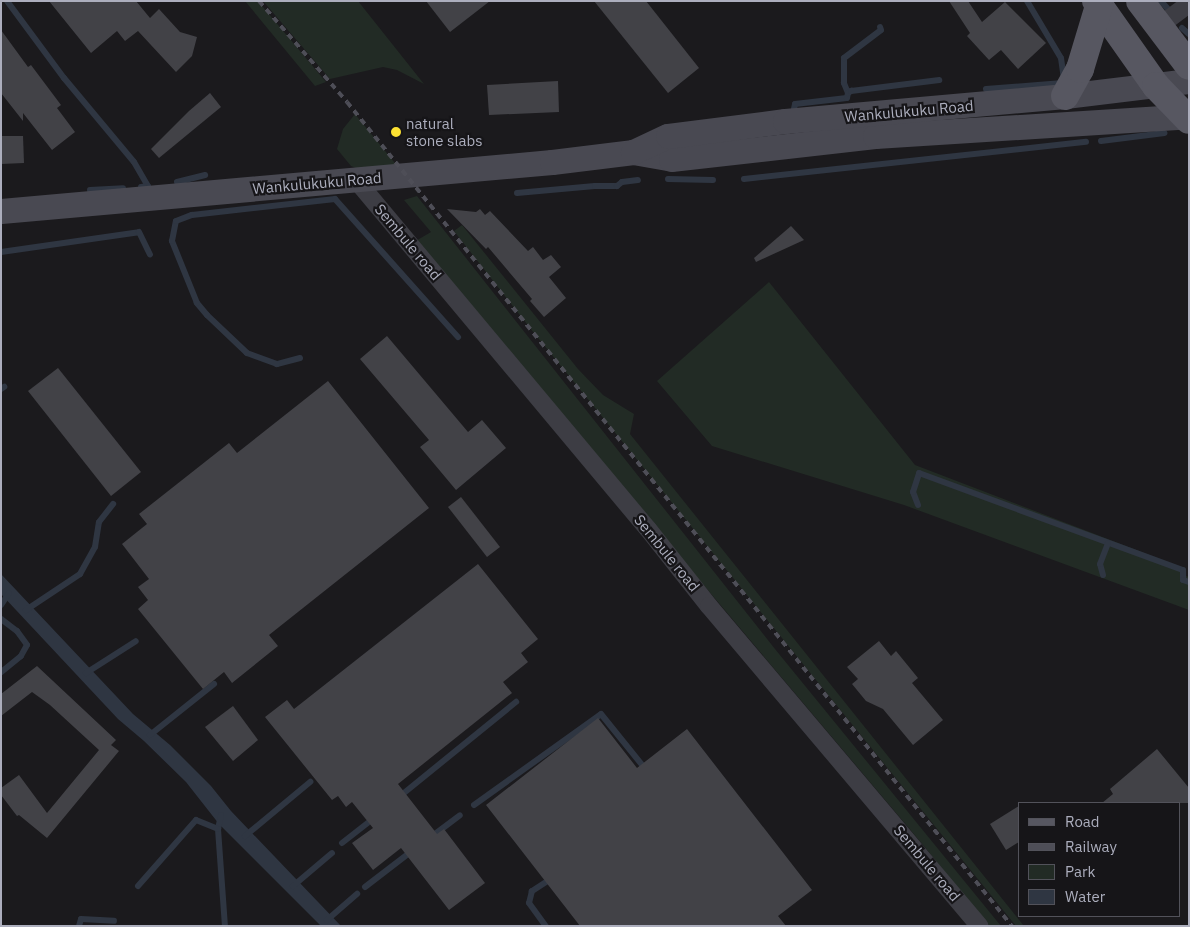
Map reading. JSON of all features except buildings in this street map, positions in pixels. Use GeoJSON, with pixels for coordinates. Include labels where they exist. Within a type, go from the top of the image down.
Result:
{"type":"FeatureCollection","features":[{"type":"Feature","properties":{"kind":"main road"},"geometry":{"type":"LineString","coordinates":[[1140,1],[1189,66]]}},
{"type":"Feature","properties":{"kind":"main road"},"geometry":{"type":"LineString","coordinates":[[1098,4],[1156,86],[1187,117]]}},
{"type":"Feature","properties":{"kind":"main road"},"geometry":{"type":"LineString","coordinates":[[1065,96],[1080,69],[1098,4]]}},
{"type":"Feature","properties":{"kind":"main road"},"geometry":{"type":"LineString","coordinates":[[1161,30],[1189,45]]}},
{"type":"Feature","properties":{"kind":"main road","name":"Wankulukuku Road"},"geometry":{"type":"LineString","coordinates":[[633,152],[668,136],[785,121],[1065,96],[1189,81]]}},
{"type":"Feature","properties":{"kind":"main road","name":"Wankulukuku Road"},"geometry":{"type":"LineString","coordinates":[[1,211],[356,180],[633,152],[671,159],[875,136],[1187,117]]}},
{"type":"Feature","properties":{"kind":"street"},"geometry":{"type":"LineString","coordinates":[[1161,30],[1189,4]]}},
{"type":"Feature","properties":{"kind":"street","name":"Sembule road"},"geometry":{"type":"LineString","coordinates":[[356,180],[648,529],[709,606],[979,926]]}},
{"type":"Feature","properties":{"kind":"green space"},"geometry":{"type":"Polygon","coordinates":[[[245,1],[258,1],[326,82],[315,86],[245,1]]]}},
{"type":"Feature","properties":{"kind":"green space"},"geometry":{"type":"Polygon","coordinates":[[[263,1],[358,1],[424,84],[397,70],[383,67],[330,79],[263,1]]]}},
{"type":"Feature","properties":{"kind":"green space"},"geometry":{"type":"Polygon","coordinates":[[[355,114],[412,184],[369,174],[351,166],[337,149],[343,129],[355,114]]]}},
{"type":"Feature","properties":{"kind":"green space"},"geometry":{"type":"Polygon","coordinates":[[[417,196],[775,649],[1001,926],[988,926],[924,846],[414,242],[431,232],[404,200],[417,196]]]}},
{"type":"Feature","properties":{"kind":"green space"},"geometry":{"type":"Polygon","coordinates":[[[462,225],[578,369],[603,395],[634,414],[630,434],[1024,926],[1016,926],[530,328],[454,231],[462,225]]]}},
{"type":"Feature","properties":{"kind":"green space"},"geometry":{"type":"Polygon","coordinates":[[[769,282],[915,465],[1186,569],[1186,576],[1189,577],[1189,610],[904,505],[712,446],[657,381],[769,282]]]}},
{"type":"Feature","properties":{"kind":"water"},"geometry":{"type":"Polygon","coordinates":[[[1,574],[133,714],[170,745],[211,786],[231,811],[341,926],[321,926],[219,824],[186,782],[144,741],[118,719],[1,594],[1,574]]]}},
{"type":"Feature","properties":{"kind":"waterway"},"geometry":{"type":"LineString","coordinates":[[7,1],[64,78],[134,162],[148,186],[141,187]]}},
{"type":"Feature","properties":{"kind":"waterway"},"geometry":{"type":"LineString","coordinates":[[1027,1],[1061,58],[1064,80]]}},
{"type":"Feature","properties":{"kind":"waterway"},"geometry":{"type":"LineString","coordinates":[[1161,1],[1168,9]]}},
{"type":"Feature","properties":{"kind":"waterway"},"geometry":{"type":"LineString","coordinates":[[848,93],[844,83],[844,58],[881,30],[880,27]]}},
{"type":"Feature","properties":{"kind":"waterway"},"geometry":{"type":"LineString","coordinates":[[1182,28],[1189,34]]}},
{"type":"Feature","properties":{"kind":"waterway"},"geometry":{"type":"LineString","coordinates":[[793,113],[795,104],[847,98],[848,93],[851,91],[939,80]]}},
{"type":"Feature","properties":{"kind":"waterway"},"geometry":{"type":"LineString","coordinates":[[986,89],[1063,83]]}},
{"type":"Feature","properties":{"kind":"waterway"},"geometry":{"type":"LineString","coordinates":[[1101,141],[1164,133]]}},
{"type":"Feature","properties":{"kind":"waterway"},"geometry":{"type":"LineString","coordinates":[[744,179],[1086,142]]}},
{"type":"Feature","properties":{"kind":"waterway"},"geometry":{"type":"LineString","coordinates":[[177,182],[205,175]]}},
{"type":"Feature","properties":{"kind":"waterway"},"geometry":{"type":"LineString","coordinates":[[668,179],[713,180]]}},
{"type":"Feature","properties":{"kind":"waterway"},"geometry":{"type":"LineString","coordinates":[[517,193],[595,186],[617,186],[622,182],[638,180]]}},
{"type":"Feature","properties":{"kind":"waterway"},"geometry":{"type":"LineString","coordinates":[[90,190],[123,188]]}},
{"type":"Feature","properties":{"kind":"waterway"},"geometry":{"type":"LineString","coordinates":[[300,358],[277,364],[247,353],[207,315],[197,303],[172,241],[176,221],[192,215],[335,199],[458,337]]}},
{"type":"Feature","properties":{"kind":"waterway"},"geometry":{"type":"LineString","coordinates":[[1,252],[139,232],[150,255]]}},
{"type":"Feature","properties":{"kind":"waterway"},"geometry":{"type":"LineString","coordinates":[[918,505],[913,492],[919,473],[1183,570],[1183,580],[1189,582]]}},
{"type":"Feature","properties":{"kind":"waterway"},"geometry":{"type":"LineString","coordinates":[[26,610],[80,574],[95,547],[99,522],[113,504]]}},
{"type":"Feature","properties":{"kind":"waterway"},"geometry":{"type":"LineString","coordinates":[[1103,575],[1100,564],[1108,543]]}},
{"type":"Feature","properties":{"kind":"waterway"},"geometry":{"type":"LineString","coordinates":[[1,605],[9,593]]}},
{"type":"Feature","properties":{"kind":"waterway"},"geometry":{"type":"LineString","coordinates":[[1,619],[17,631],[27,645],[21,656],[1,672]]}},
{"type":"Feature","properties":{"kind":"waterway"},"geometry":{"type":"LineString","coordinates":[[86,673],[136,641]]}},
{"type":"Feature","properties":{"kind":"waterway"},"geometry":{"type":"LineString","coordinates":[[150,735],[214,684]]}},
{"type":"Feature","properties":{"kind":"waterway"},"geometry":{"type":"LineString","coordinates":[[399,797],[516,702]]}},
{"type":"Feature","properties":{"kind":"waterway"},"geometry":{"type":"LineString","coordinates":[[474,805],[601,714],[647,771]]}},
{"type":"Feature","properties":{"kind":"waterway"},"geometry":{"type":"LineString","coordinates":[[245,836],[310,782]]}},
{"type":"Feature","properties":{"kind":"waterway"},"geometry":{"type":"LineString","coordinates":[[221,815],[218,829],[225,926]]}},
{"type":"Feature","properties":{"kind":"waterway"},"geometry":{"type":"LineString","coordinates":[[431,837],[460,815]]}},
{"type":"Feature","properties":{"kind":"waterway"},"geometry":{"type":"LineString","coordinates":[[342,843],[374,818]]}},
{"type":"Feature","properties":{"kind":"waterway"},"geometry":{"type":"LineString","coordinates":[[138,886],[196,820],[218,829]]}},
{"type":"Feature","properties":{"kind":"waterway"},"geometry":{"type":"LineString","coordinates":[[365,887],[413,850]]}},
{"type":"Feature","properties":{"kind":"waterway"},"geometry":{"type":"LineString","coordinates":[[293,886],[332,853]]}},
{"type":"Feature","properties":{"kind":"waterway"},"geometry":{"type":"LineString","coordinates":[[546,882],[532,891],[529,903],[546,926]]}},
{"type":"Feature","properties":{"kind":"waterway"},"geometry":{"type":"LineString","coordinates":[[327,920],[357,894]]}},
{"type":"Feature","properties":{"kind":"waterway"},"geometry":{"type":"LineString","coordinates":[[79,926],[81,919],[114,921]]}},
{"type":"Feature","properties":{"kind":"railway"},"geometry":{"type":"LineString","coordinates":[[259,1],[347,102],[1012,926]]}},
{"type":"Feature","properties":{"kind":"place","name":"natural stone slabs"},"geometry":{"type":"Point","coordinates":[396,132]}}]}
